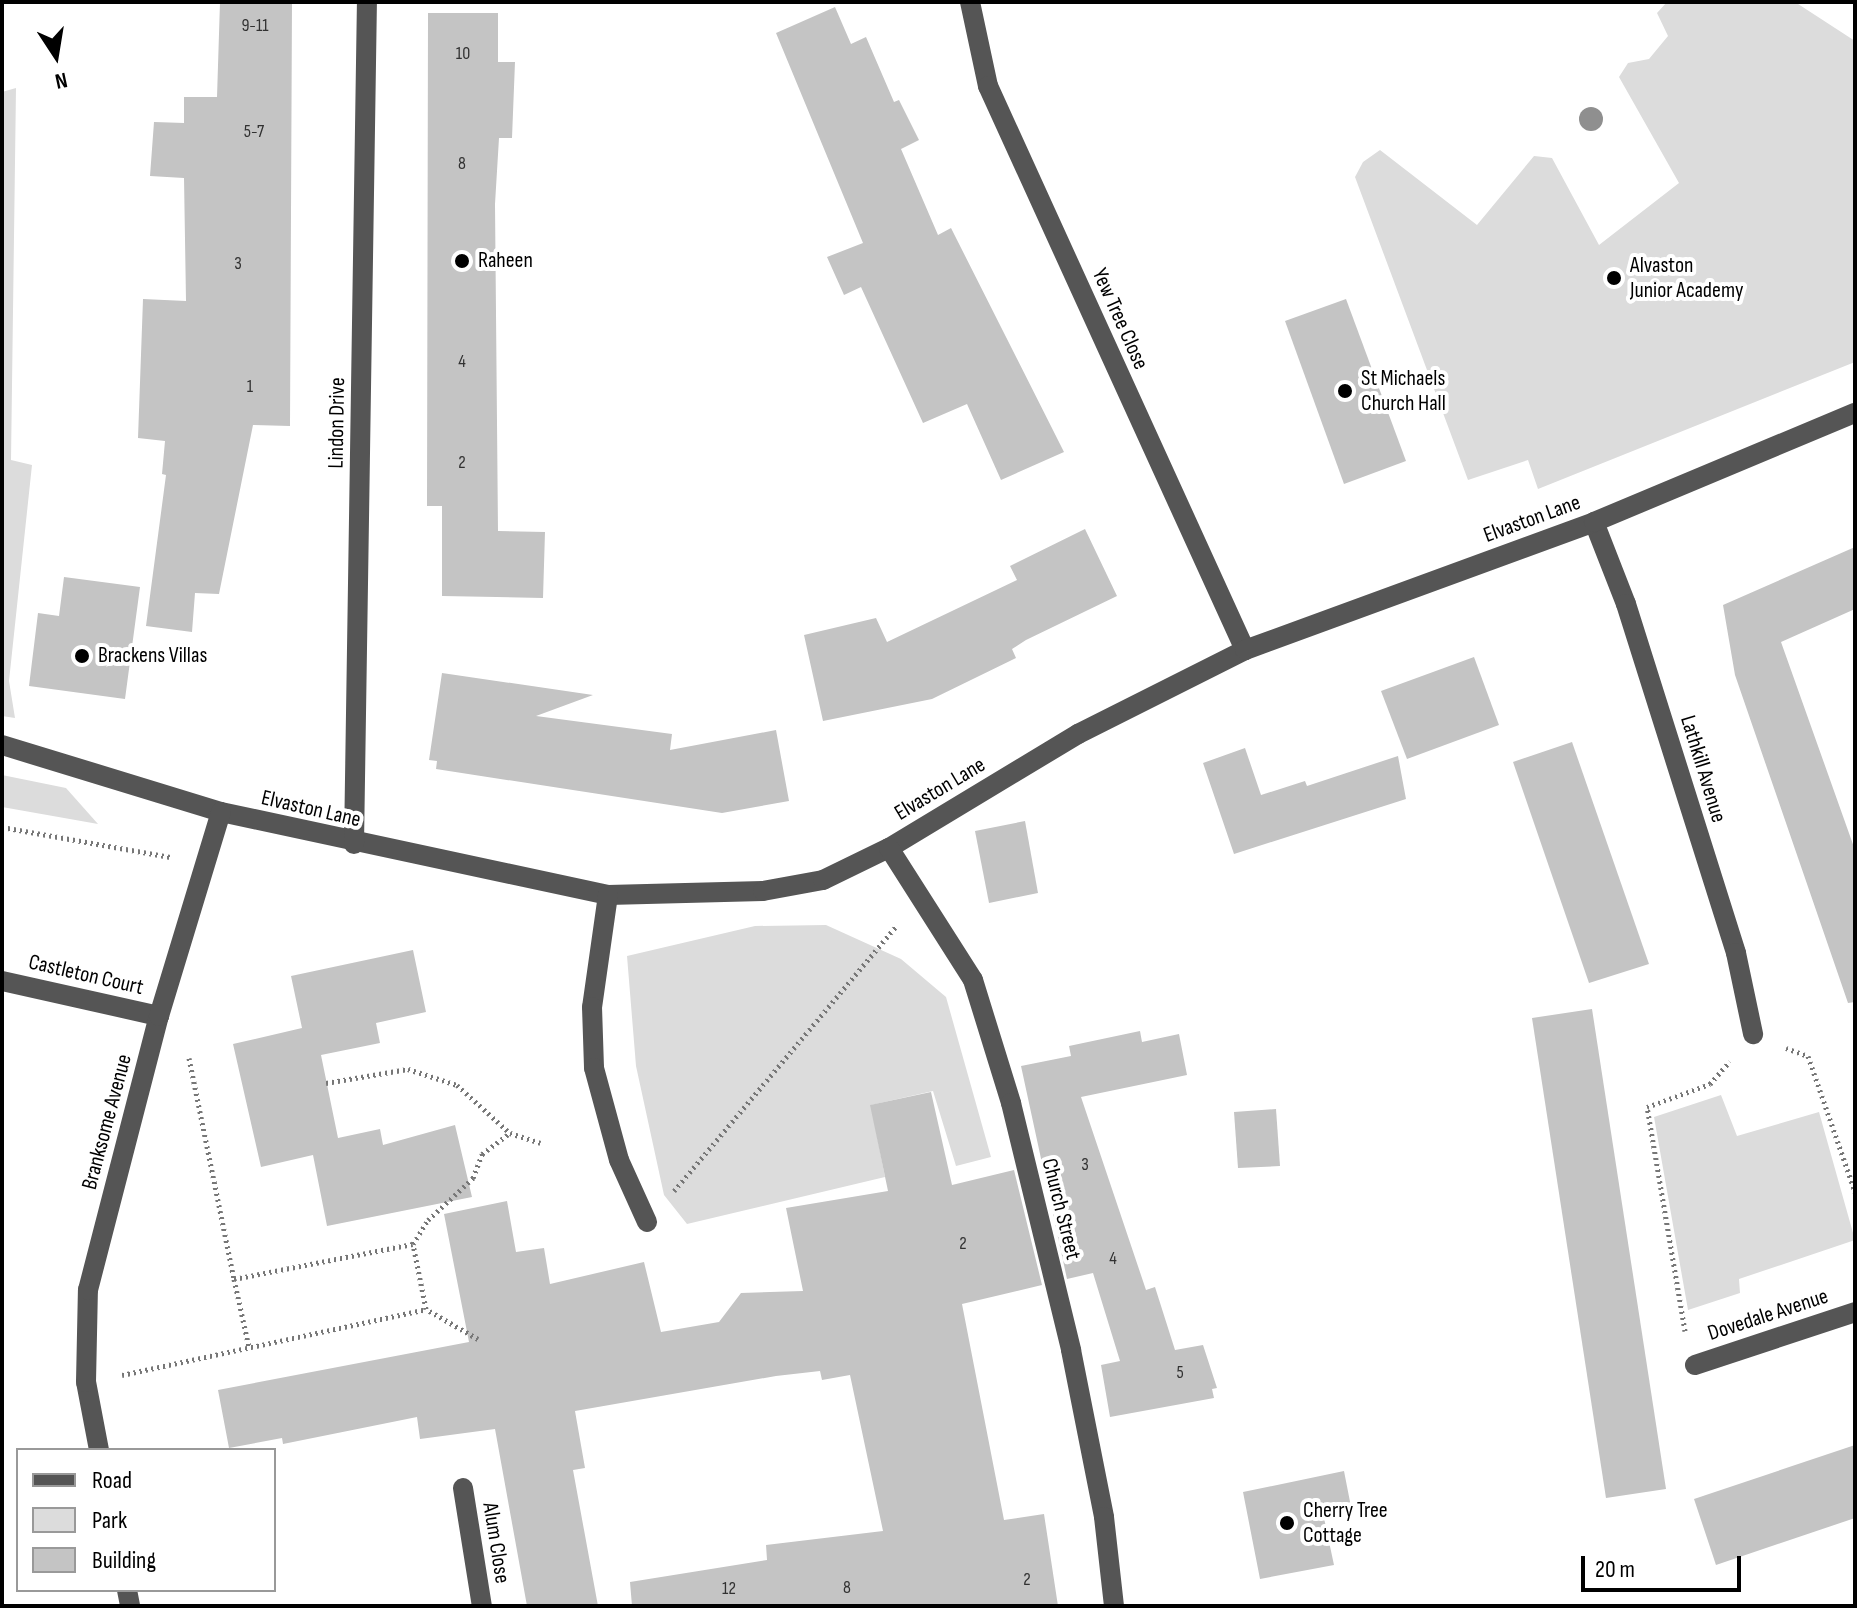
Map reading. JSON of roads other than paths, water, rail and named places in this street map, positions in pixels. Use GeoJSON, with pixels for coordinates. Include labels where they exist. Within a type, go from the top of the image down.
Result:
{"type":"FeatureCollection","features":[{"type":"Feature","properties":{"kind":"street","name":"Lindon Drive"},"geometry":{"type":"LineString","coordinates":[[354,844],[367,2]]}},
{"type":"Feature","properties":{"kind":"street","name":"Yew Tree Close"},"geometry":{"type":"LineString","coordinates":[[970,2],[988,86],[1245,650]]}},
{"type":"Feature","properties":{"kind":"street","name":"Elvaston Lane"},"geometry":{"type":"LineString","coordinates":[[2,745],[221,812],[354,844],[608,895],[763,891],[823,880],[889,848],[1078,734],[1245,650],[1594,522],[1855,413]]}},
{"type":"Feature","properties":{"kind":"street","name":"Lathkill Avenue"},"geometry":{"type":"LineString","coordinates":[[1594,522],[1626,604],[1736,953],[1753,1034]]}},
{"type":"Feature","properties":{"kind":"street","name":"Branksome Avenue"},"geometry":{"type":"LineString","coordinates":[[99,1448],[86,1382],[88,1290],[158,1023],[221,812]]}},
{"type":"Feature","properties":{"kind":"street","name":"Church Street"},"geometry":{"type":"LineString","coordinates":[[889,848],[973,980],[1011,1103],[1071,1350],[1104,1517],[1114,1606]]}},
{"type":"Feature","properties":{"kind":"street"},"geometry":{"type":"LineString","coordinates":[[608,895],[592,1007],[594,1068],[619,1160],[647,1222]]}},
{"type":"Feature","properties":{"kind":"street","name":"Castleton Court"},"geometry":{"type":"LineString","coordinates":[[2,981],[158,1023]]}},
{"type":"Feature","properties":{"kind":"street","name":"Dovedale Avenue"},"geometry":{"type":"LineString","coordinates":[[1695,1365],[1855,1312]]}},
{"type":"Feature","properties":{"kind":"street","name":"Alum Close"},"geometry":{"type":"LineString","coordinates":[[463,1488],[482,1606]]}},
{"type":"Feature","properties":{"kind":"place","name":"Raheen"},"geometry":{"type":"Point","coordinates":[462,261]}},
{"type":"Feature","properties":{"kind":"place","name":"Alvaston Junior Academy"},"geometry":{"type":"Point","coordinates":[1614,278]}},
{"type":"Feature","properties":{"kind":"place","name":"St Michaels Church Hall"},"geometry":{"type":"Point","coordinates":[1345,391]}},
{"type":"Feature","properties":{"kind":"place","name":"Brackens Villas"},"geometry":{"type":"Point","coordinates":[82,656]}},
{"type":"Feature","properties":{"kind":"place","name":"Cherry Tree Cottage"},"geometry":{"type":"Point","coordinates":[1287,1523]}}]}
